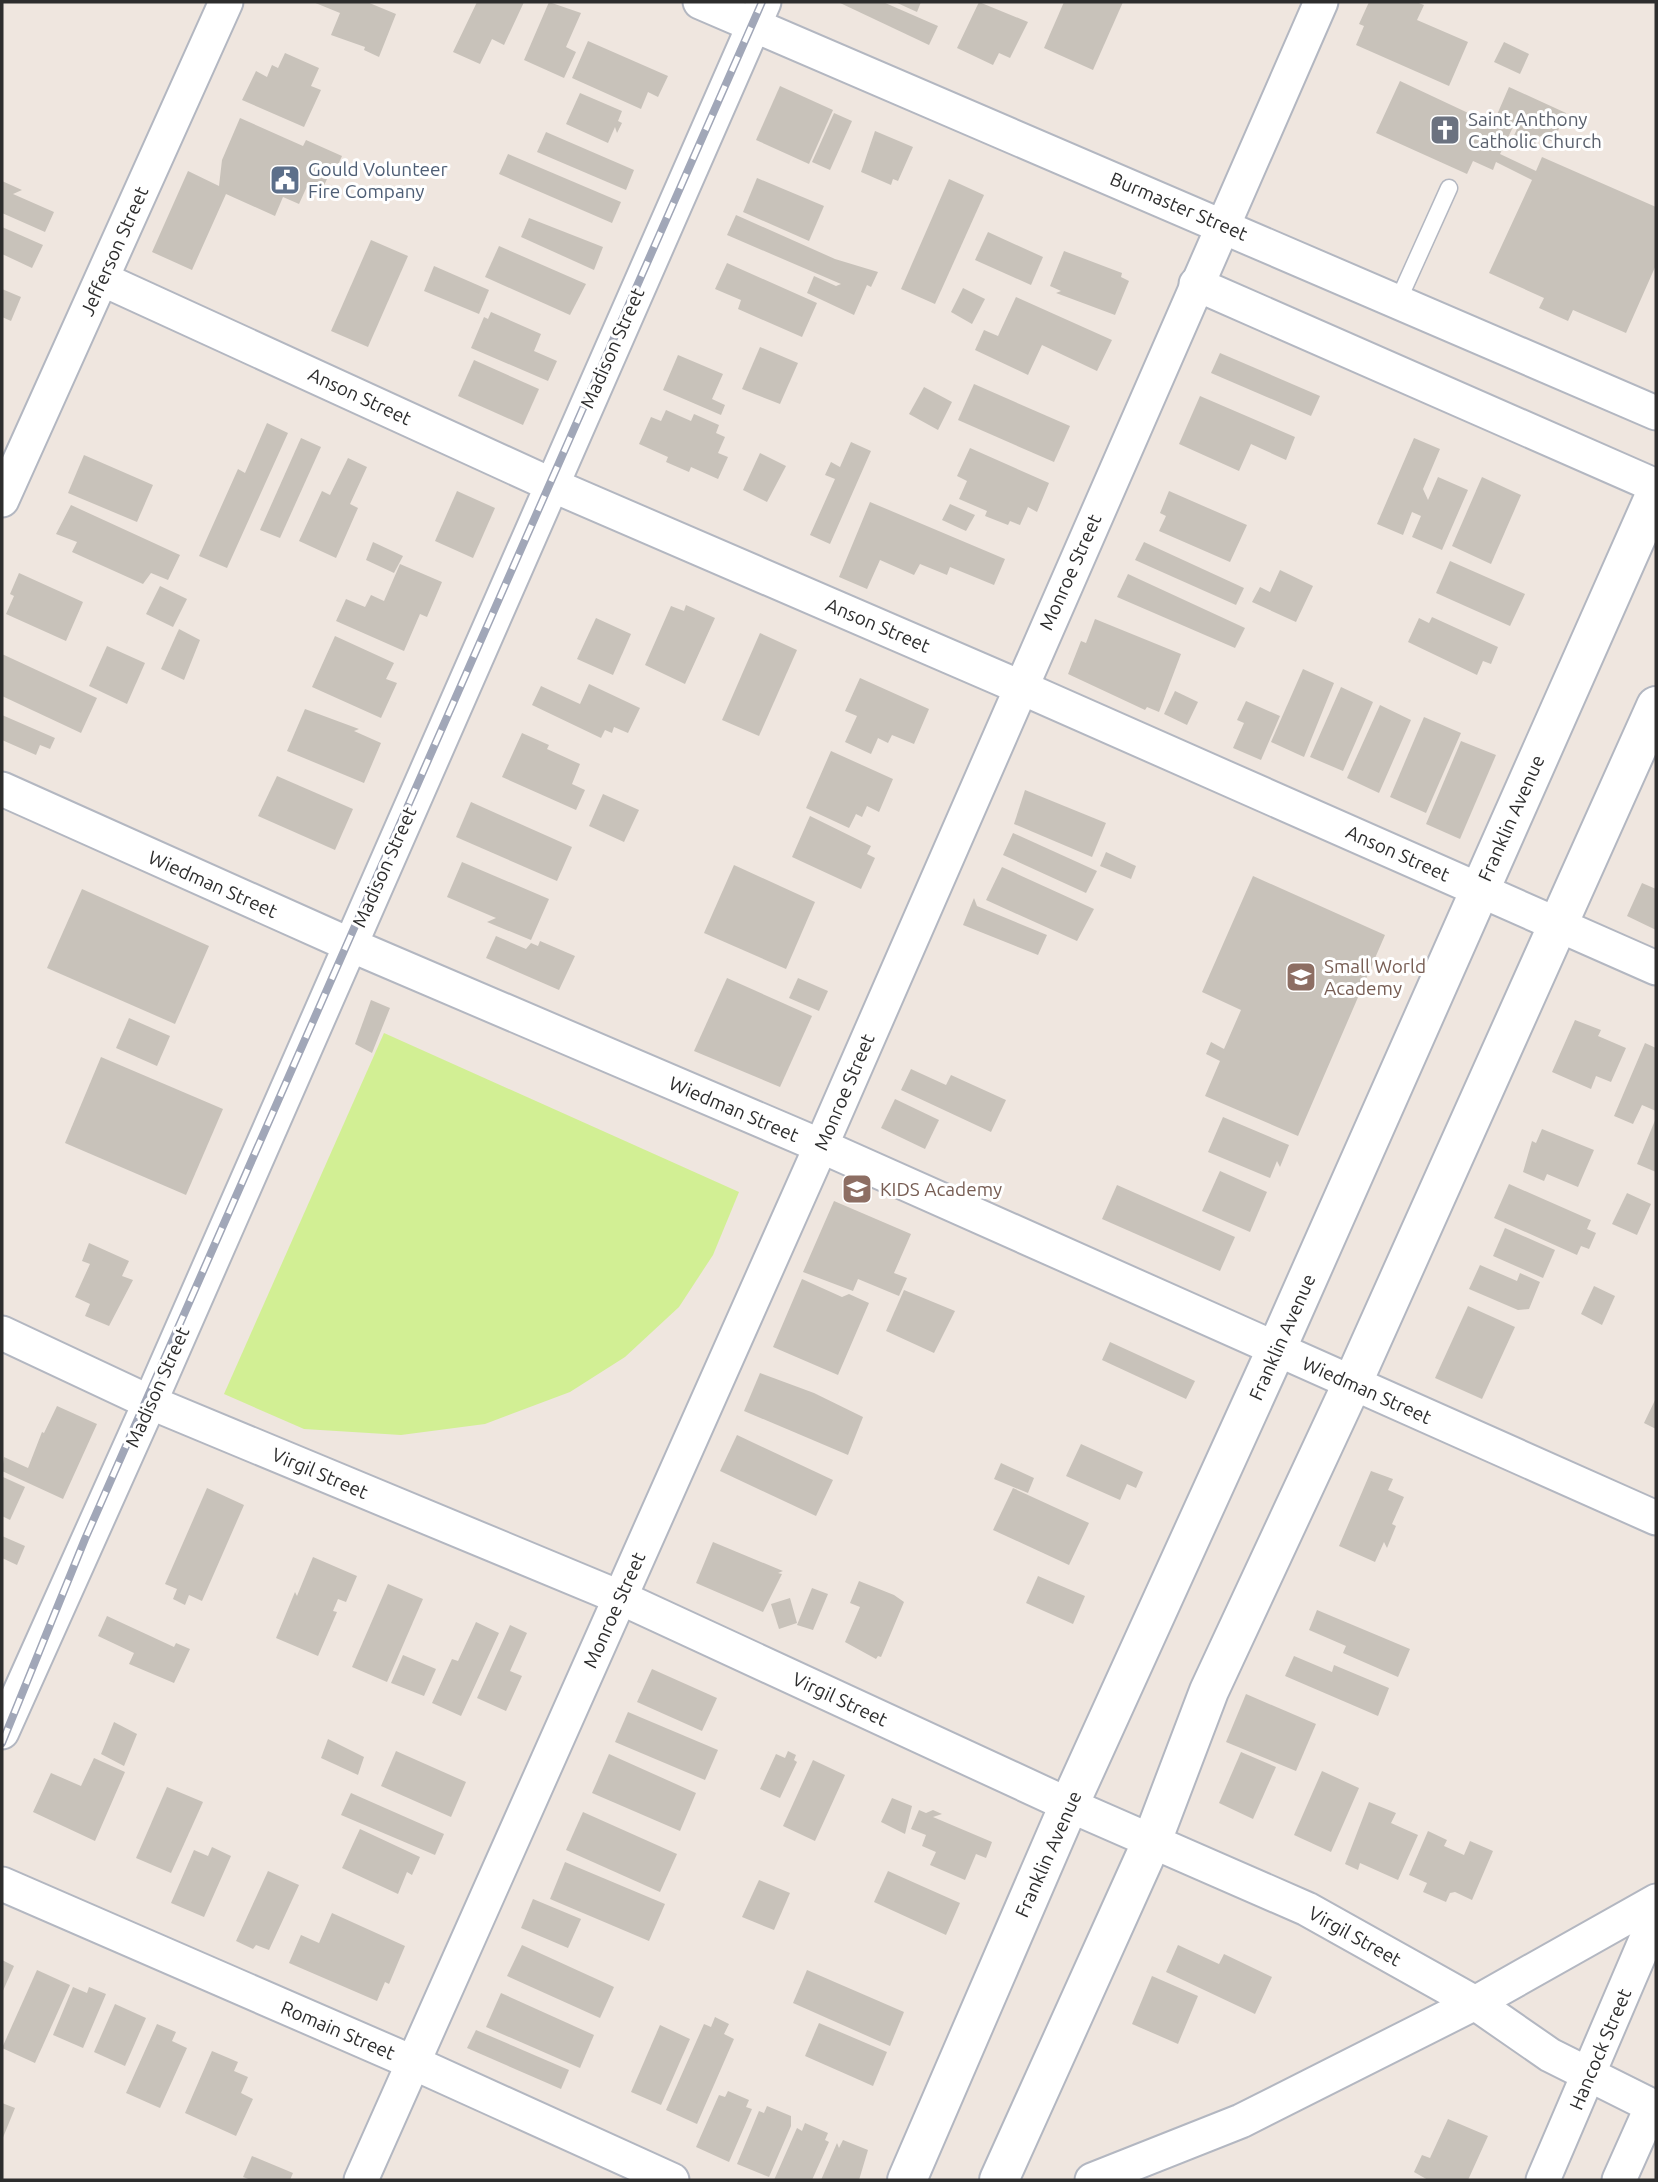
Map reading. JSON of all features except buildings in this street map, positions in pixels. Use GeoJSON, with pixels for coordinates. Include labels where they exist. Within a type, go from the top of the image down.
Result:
{"type":"FeatureCollection","features":[{"type":"Feature","properties":{"kind":"main road","name":"Franklin Avenue"},"geometry":{"type":"LineString","coordinates":[[907,2180],[1069,1805],[1276,1350],[1656,493]]}},
{"type":"Feature","properties":{"kind":"main road"},"geometry":{"type":"LineString","coordinates":[[999,2180],[1152,1841],[1209,1691],[1352,1384],[1656,706]]}},
{"type":"Feature","properties":{"kind":"street","name":"Jefferson Street"},"geometry":{"type":"LineString","coordinates":[[2,500],[226,2]]}},
{"type":"Feature","properties":{"kind":"street","name":"Burmaster Street"},"geometry":{"type":"LineString","coordinates":[[700,2],[759,14],[1223,225],[1656,413]]}},
{"type":"Feature","properties":{"kind":"street","name":"Monroe Street"},"geometry":{"type":"LineString","coordinates":[[361,2180],[821,1146],[1321,2]]}},
{"type":"Feature","properties":{"kind":"street","name":"Madison Street"},"geometry":{"type":"LineString","coordinates":[[2,1732],[150,1402],[759,14]]}},
{"type":"Feature","properties":{"kind":"street","name":"Anson Street"},"geometry":{"type":"LineString","coordinates":[[102,279],[552,485],[1020,687],[1656,968]]}},
{"type":"Feature","properties":{"kind":"street"},"geometry":{"type":"LineString","coordinates":[[1196,284],[1656,486]]}},
{"type":"Feature","properties":{"kind":"street","name":"Wiedman Street"},"geometry":{"type":"LineString","coordinates":[[2,789],[350,945],[821,1146],[1656,1518]]}},
{"type":"Feature","properties":{"kind":"street","name":"Virgil Street"},"geometry":{"type":"LineString","coordinates":[[2,1333],[150,1402],[620,1597],[1069,1805],[1307,1909],[1475,2003],[1550,2056],[1654,2107]]}},
{"type":"Feature","properties":{"kind":"street","name":"Romain Street"},"geometry":{"type":"LineString","coordinates":[[2,1884],[414,2063],[672,2180]]}},
{"type":"Feature","properties":{"kind":"street"},"geometry":{"type":"LineString","coordinates":[[1092,2180],[1241,2121],[1475,2003],[1656,1901]]}},
{"type":"Feature","properties":{"kind":"street","name":"Hancock Street"},"geometry":{"type":"LineString","coordinates":[[1543,2180],[1590,2076],[1656,1916]]}},
{"type":"Feature","properties":{"kind":"street"},"geometry":{"type":"LineString","coordinates":[[1619,2180],[1654,2107]]}},
{"type":"Feature","properties":{"kind":"lane"},"geometry":{"type":"LineString","coordinates":[[1398,301],[1450,188]]}},
{"type":"Feature","properties":{"kind":"green space"},"geometry":{"type":"Polygon","coordinates":[[[384,1033],[739,1192],[713,1255],[679,1307],[625,1357],[570,1392],[485,1424],[401,1435],[304,1429],[224,1394],[384,1033]]]}},
{"type":"Feature","properties":{"kind":"railway"},"geometry":{"type":"LineString","coordinates":[[2,1743],[85,1539],[762,2]]}},
{"type":"Feature","properties":{"kind":"place","name":"Saint Anthony Catholic Church"},"geometry":{"type":"Point","coordinates":[1445,130]}},
{"type":"Feature","properties":{"kind":"place","name":"Gould Volunteer Fire Company"},"geometry":{"type":"Point","coordinates":[285,180]}},
{"type":"Feature","properties":{"kind":"place","name":"Small World Academy"},"geometry":{"type":"Point","coordinates":[1301,977]}},
{"type":"Feature","properties":{"kind":"place","name":"KIDS Academy"},"geometry":{"type":"Point","coordinates":[857,1189]}}]}
